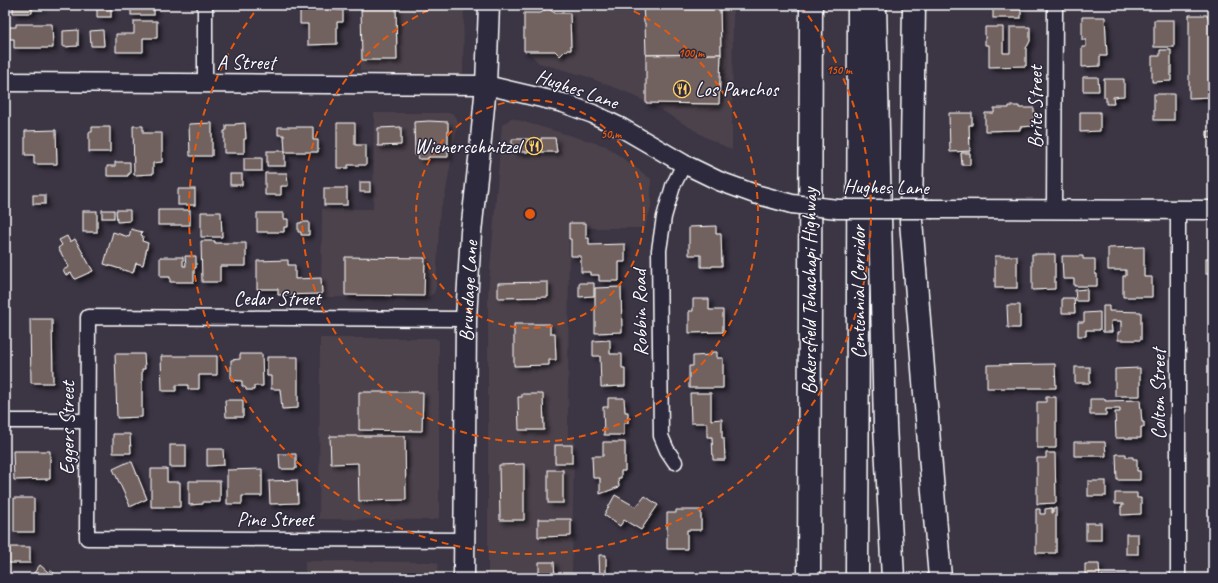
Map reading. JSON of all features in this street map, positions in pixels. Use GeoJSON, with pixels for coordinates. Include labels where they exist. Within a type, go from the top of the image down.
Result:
{"type":"FeatureCollection","features":[{"type":"Feature","properties":{"kind":"highway","name":"Bakersfield Tehachapi Highway"},"geometry":{"type":"LineString","coordinates":[[809,578],[808,445],[811,5]]}},
{"type":"Feature","properties":{"kind":"highway","name":"Centennial Corridor"},"geometry":{"type":"LineString","coordinates":[[857,578],[859,5]]}},
{"type":"Feature","properties":{"kind":"highway"},"geometry":{"type":"LineString","coordinates":[[875,5],[885,426],[893,578]]}},
{"type":"Feature","properties":{"kind":"highway"},"geometry":{"type":"LineString","coordinates":[[914,5],[911,221],[940,578]]}},
{"type":"Feature","properties":{"kind":"main road","name":"Brundage Lane"},"geometry":{"type":"LineString","coordinates":[[464,578],[466,319],[471,232],[486,85],[488,5]]}},
{"type":"Feature","properties":{"kind":"street"},"geometry":{"type":"LineString","coordinates":[[204,83],[205,5]]}},
{"type":"Feature","properties":{"kind":"street","name":"Brite Street"},"geometry":{"type":"LineString","coordinates":[[1054,210],[1055,5]]}},
{"type":"Feature","properties":{"kind":"street","name":"A Street"},"geometry":{"type":"LineString","coordinates":[[5,82],[486,85]]}},
{"type":"Feature","properties":{"kind":"street","name":"Hughes Lane"},"geometry":{"type":"LineString","coordinates":[[486,85],[563,103],[593,114],[622,128],[684,164],[719,181],[755,194],[792,204],[838,208],[1213,210]]}},
{"type":"Feature","properties":{"kind":"street","name":"Robbin Road"},"geometry":{"type":"LineString","coordinates":[[675,462],[666,450],[661,436],[659,250],[664,217],[673,186],[684,164]]}},
{"type":"Feature","properties":{"kind":"street","name":"Colton Street"},"geometry":{"type":"LineString","coordinates":[[1178,210],[1178,578]]}},
{"type":"Feature","properties":{"kind":"street","name":"Cedar Street"},"geometry":{"type":"LineString","coordinates":[[88,317],[466,319]]}},
{"type":"Feature","properties":{"kind":"street","name":"Eggers Street"},"geometry":{"type":"LineString","coordinates":[[87,538],[88,317]]}},
{"type":"Feature","properties":{"kind":"street"},"geometry":{"type":"LineString","coordinates":[[5,421],[87,421]]}},
{"type":"Feature","properties":{"kind":"street","name":"Pine Street"},"geometry":{"type":"LineString","coordinates":[[87,538],[464,540]]}},
{"type":"Feature","properties":{"kind":"shaded area"},"geometry":{"type":"Polygon","coordinates":[[[361,5],[464,5],[463,77],[360,71],[361,5]]]}},
{"type":"Feature","properties":{"kind":"shaded area"},"geometry":{"type":"Polygon","coordinates":[[[524,5],[733,5],[732,150],[707,138],[658,108],[626,92],[585,76],[539,63],[523,48],[524,5]]]}},
{"type":"Feature","properties":{"kind":"shaded area"},"geometry":{"type":"Polygon","coordinates":[[[374,113],[452,113],[458,121],[445,197],[440,209],[436,288],[434,293],[425,298],[321,297],[322,209],[373,209],[374,113]]]}},
{"type":"Feature","properties":{"kind":"shaded area"},"geometry":{"type":"Polygon","coordinates":[[[511,118],[606,146],[651,179],[651,208],[644,228],[569,228],[568,437],[574,437],[572,578],[488,578],[488,293],[502,125],[511,118]]]}},
{"type":"Feature","properties":{"kind":"shaded area"},"geometry":{"type":"Polygon","coordinates":[[[320,338],[434,338],[439,340],[439,518],[433,520],[319,519],[320,338]]]}},
{"type":"Feature","properties":{"kind":"shaded area"},"geometry":{"type":"Polygon","coordinates":[[[305,561],[432,562],[438,563],[437,578],[305,578],[305,561]]]}},
{"type":"Feature","properties":{"kind":"building"},"geometry":{"type":"Polygon","coordinates":[[[13,5],[42,5],[42,7],[32,8],[32,13],[13,13],[13,5]]]}},
{"type":"Feature","properties":{"kind":"building"},"geometry":{"type":"Polygon","coordinates":[[[97,5],[111,5],[111,17],[97,17],[97,5]]]}},
{"type":"Feature","properties":{"kind":"building"},"geometry":{"type":"Polygon","coordinates":[[[131,5],[154,5],[154,15],[131,15],[131,5]]]}},
{"type":"Feature","properties":{"kind":"building"},"geometry":{"type":"Polygon","coordinates":[[[305,5],[337,5],[337,10],[343,10],[343,22],[337,22],[337,44],[308,45],[308,24],[300,24],[300,7],[305,5]]]}},
{"type":"Feature","properties":{"kind":"building"},"geometry":{"type":"Polygon","coordinates":[[[361,5],[396,5],[397,60],[362,60],[361,5]]]}},
{"type":"Feature","properties":{"kind":"building"},"geometry":{"type":"Polygon","coordinates":[[[643,5],[720,5],[721,54],[646,55],[643,5]]]}},
{"type":"Feature","properties":{"kind":"building"},"geometry":{"type":"Polygon","coordinates":[[[993,5],[1021,5],[1021,18],[993,18],[993,5]]]}},
{"type":"Feature","properties":{"kind":"building"},"geometry":{"type":"Polygon","coordinates":[[[547,8],[555,13],[570,13],[571,50],[566,50],[560,56],[555,51],[524,51],[524,13],[541,13],[547,8]]]}},
{"type":"Feature","properties":{"kind":"building"},"geometry":{"type":"Polygon","coordinates":[[[1189,15],[1207,15],[1207,17],[1213,17],[1213,97],[1189,98],[1189,15]]]}},
{"type":"Feature","properties":{"kind":"building"},"geometry":{"type":"Polygon","coordinates":[[[1082,17],[1105,17],[1107,56],[1100,56],[1100,66],[1082,67],[1082,47],[1086,47],[1086,40],[1082,40],[1082,17]]]}},
{"type":"Feature","properties":{"kind":"building"},"geometry":{"type":"Polygon","coordinates":[[[1154,20],[1174,20],[1174,47],[1154,47],[1154,20]]]}},
{"type":"Feature","properties":{"kind":"building"},"geometry":{"type":"Polygon","coordinates":[[[134,21],[157,21],[157,38],[143,38],[143,52],[116,52],[116,34],[134,34],[134,21]]]}},
{"type":"Feature","properties":{"kind":"building"},"geometry":{"type":"Polygon","coordinates":[[[16,24],[52,24],[53,48],[14,48],[14,39],[9,39],[9,27],[16,27],[16,24]]]}},
{"type":"Feature","properties":{"kind":"building"},"geometry":{"type":"Polygon","coordinates":[[[985,27],[1003,27],[1003,53],[1010,53],[1010,27],[1030,27],[1030,41],[1026,48],[1026,66],[989,67],[989,45],[985,45],[985,27]]]}},
{"type":"Feature","properties":{"kind":"building"},"geometry":{"type":"Polygon","coordinates":[[[78,30],[78,46],[63,47],[63,31],[78,30]]]}},
{"type":"Feature","properties":{"kind":"building"},"geometry":{"type":"Polygon","coordinates":[[[103,30],[104,46],[91,46],[90,31],[103,30]]]}},
{"type":"Feature","properties":{"kind":"building"},"geometry":{"type":"Polygon","coordinates":[[[1160,50],[1171,50],[1171,81],[1152,82],[1152,56],[1160,56],[1160,50]]]}},
{"type":"Feature","properties":{"kind":"building","name":"Los Panchos"},"geometry":{"type":"Polygon","coordinates":[[[721,54],[719,104],[646,103],[646,55],[721,54]]]}},
{"type":"Feature","properties":{"kind":"building"},"geometry":{"type":"Polygon","coordinates":[[[1083,77],[1098,77],[1099,91],[1083,91],[1083,77]]]}},
{"type":"Feature","properties":{"kind":"building"},"geometry":{"type":"Polygon","coordinates":[[[1104,79],[1124,79],[1124,96],[1113,97],[1114,104],[1106,104],[1106,97],[1104,97],[1104,79]]]}},
{"type":"Feature","properties":{"kind":"building"},"geometry":{"type":"Polygon","coordinates":[[[1154,94],[1174,94],[1174,120],[1154,120],[1154,94]]]}},
{"type":"Feature","properties":{"kind":"building"},"geometry":{"type":"Polygon","coordinates":[[[1009,106],[1034,108],[1034,126],[1020,127],[1020,130],[985,131],[985,113],[994,113],[994,108],[1009,108],[1009,106]]]}},
{"type":"Feature","properties":{"kind":"building"},"geometry":{"type":"Polygon","coordinates":[[[1080,112],[1100,112],[1100,131],[1080,132],[1080,112]]]}},
{"type":"Feature","properties":{"kind":"building"},"geometry":{"type":"Polygon","coordinates":[[[949,113],[972,113],[972,125],[969,125],[970,151],[950,152],[949,113]]]}},
{"type":"Feature","properties":{"kind":"building"},"geometry":{"type":"Polygon","coordinates":[[[414,122],[448,122],[448,157],[428,157],[428,159],[419,159],[418,155],[415,155],[414,122]]]}},
{"type":"Feature","properties":{"kind":"building"},"geometry":{"type":"Polygon","coordinates":[[[212,123],[212,156],[190,156],[189,124],[212,123]]]}},
{"type":"Feature","properties":{"kind":"building"},"geometry":{"type":"Polygon","coordinates":[[[245,123],[246,139],[244,139],[244,153],[224,153],[224,131],[226,131],[226,125],[245,123]]]}},
{"type":"Feature","properties":{"kind":"building"},"geometry":{"type":"Polygon","coordinates":[[[337,123],[355,123],[355,145],[366,145],[366,165],[348,165],[348,168],[337,168],[337,123]]]}},
{"type":"Feature","properties":{"kind":"building"},"geometry":{"type":"Polygon","coordinates":[[[133,126],[143,126],[143,133],[162,133],[162,162],[153,163],[153,174],[134,175],[133,126]]]}},
{"type":"Feature","properties":{"kind":"building"},"geometry":{"type":"Polygon","coordinates":[[[92,127],[110,127],[110,152],[89,152],[89,132],[92,132],[92,127]]]}},
{"type":"Feature","properties":{"kind":"building"},"geometry":{"type":"Polygon","coordinates":[[[278,127],[313,127],[313,140],[318,140],[318,152],[285,152],[284,135],[278,135],[278,127]]]}},
{"type":"Feature","properties":{"kind":"building"},"geometry":{"type":"Polygon","coordinates":[[[401,127],[401,145],[378,146],[378,128],[401,127]]]}},
{"type":"Feature","properties":{"kind":"building"},"geometry":{"type":"Polygon","coordinates":[[[56,130],[57,164],[34,164],[34,155],[25,155],[25,131],[56,130]]]}},
{"type":"Feature","properties":{"kind":"building"},"geometry":{"type":"Polygon","coordinates":[[[1207,131],[1213,131],[1213,138],[1207,138],[1207,131]]]}},
{"type":"Feature","properties":{"kind":"building","name":"Wienerschnitzel"},"geometry":{"type":"Polygon","coordinates":[[[541,138],[555,138],[557,152],[516,152],[516,150],[512,150],[512,139],[533,139],[533,142],[541,141],[541,138]]]}},
{"type":"Feature","properties":{"kind":"building"},"geometry":{"type":"Polygon","coordinates":[[[267,151],[285,151],[285,166],[267,166],[267,151]]]}},
{"type":"Feature","properties":{"kind":"building"},"geometry":{"type":"Polygon","coordinates":[[[961,153],[970,153],[970,165],[962,165],[961,153]]]}},
{"type":"Feature","properties":{"kind":"building"},"geometry":{"type":"Polygon","coordinates":[[[244,158],[262,158],[262,171],[244,171],[244,158]]]}},
{"type":"Feature","properties":{"kind":"building"},"geometry":{"type":"Polygon","coordinates":[[[115,162],[130,162],[130,174],[128,174],[128,176],[107,176],[107,166],[115,166],[115,162]]]}},
{"type":"Feature","properties":{"kind":"building"},"geometry":{"type":"Polygon","coordinates":[[[265,173],[287,173],[288,186],[281,186],[281,195],[265,195],[265,173]]]}},
{"type":"Feature","properties":{"kind":"building"},"geometry":{"type":"Polygon","coordinates":[[[230,174],[242,174],[242,185],[230,185],[230,174]]]}},
{"type":"Feature","properties":{"kind":"building"},"geometry":{"type":"Polygon","coordinates":[[[360,182],[370,182],[370,192],[360,192],[360,182]]]}},
{"type":"Feature","properties":{"kind":"building"},"geometry":{"type":"Polygon","coordinates":[[[324,188],[347,188],[347,205],[324,205],[324,188]]]}},
{"type":"Feature","properties":{"kind":"building"},"geometry":{"type":"Polygon","coordinates":[[[178,189],[195,189],[195,205],[178,205],[178,189]]]}},
{"type":"Feature","properties":{"kind":"building"},"geometry":{"type":"Polygon","coordinates":[[[33,195],[45,195],[45,204],[33,204],[33,195]]]}},
{"type":"Feature","properties":{"kind":"building"},"geometry":{"type":"Polygon","coordinates":[[[102,210],[114,210],[114,218],[102,218],[102,210]]]}},
{"type":"Feature","properties":{"kind":"building"},"geometry":{"type":"Polygon","coordinates":[[[116,210],[130,210],[130,221],[117,222],[116,210]]]}},
{"type":"Feature","properties":{"kind":"building"},"geometry":{"type":"Polygon","coordinates":[[[158,210],[190,210],[190,225],[158,225],[158,210]]]}},
{"type":"Feature","properties":{"kind":"building"},"geometry":{"type":"Polygon","coordinates":[[[83,211],[97,211],[97,232],[83,232],[83,211]]]}},
{"type":"Feature","properties":{"kind":"building"},"geometry":{"type":"Polygon","coordinates":[[[201,212],[221,212],[222,237],[201,237],[201,212]]]}},
{"type":"Feature","properties":{"kind":"building"},"geometry":{"type":"Polygon","coordinates":[[[257,213],[284,213],[284,219],[288,219],[288,227],[284,227],[284,232],[257,232],[257,213]]]}},
{"type":"Feature","properties":{"kind":"building"},"geometry":{"type":"Polygon","coordinates":[[[309,222],[309,235],[301,235],[301,232],[298,232],[298,223],[309,222]]]}},
{"type":"Feature","properties":{"kind":"building"},"geometry":{"type":"Polygon","coordinates":[[[569,223],[586,223],[586,238],[589,238],[589,245],[625,244],[625,262],[619,262],[619,281],[599,281],[599,275],[590,275],[590,272],[581,272],[581,256],[571,256],[569,223]]]}},
{"type":"Feature","properties":{"kind":"building"},"geometry":{"type":"Polygon","coordinates":[[[716,226],[716,234],[721,234],[722,266],[701,267],[701,255],[689,255],[689,227],[716,226]]]}},
{"type":"Feature","properties":{"kind":"building"},"geometry":{"type":"Polygon","coordinates":[[[131,229],[142,232],[142,241],[148,243],[143,265],[136,263],[133,273],[104,264],[113,232],[129,237],[131,229]]]}},
{"type":"Feature","properties":{"kind":"building"},"geometry":{"type":"Polygon","coordinates":[[[67,236],[70,242],[75,239],[93,271],[75,279],[71,273],[66,275],[63,270],[69,267],[58,248],[62,245],[59,240],[67,236]]]}},
{"type":"Feature","properties":{"kind":"building"},"geometry":{"type":"Polygon","coordinates":[[[201,241],[215,241],[215,243],[246,243],[246,266],[220,266],[220,282],[202,282],[201,241]]]}},
{"type":"Feature","properties":{"kind":"building"},"geometry":{"type":"Polygon","coordinates":[[[1144,247],[1144,277],[1152,277],[1152,297],[1123,297],[1123,276],[1126,276],[1126,270],[1108,270],[1108,248],[1144,247]]]}},
{"type":"Feature","properties":{"kind":"building"},"geometry":{"type":"Polygon","coordinates":[[[1032,254],[1055,254],[1055,289],[1032,290],[1032,254]]]}},
{"type":"Feature","properties":{"kind":"building"},"geometry":{"type":"Polygon","coordinates":[[[185,256],[196,256],[194,282],[170,282],[170,277],[160,277],[160,257],[183,257],[183,266],[186,266],[185,256]]]}},
{"type":"Feature","properties":{"kind":"building"},"geometry":{"type":"Polygon","coordinates":[[[995,256],[1017,256],[1017,288],[995,288],[995,256]]]}},
{"type":"Feature","properties":{"kind":"building"},"geometry":{"type":"Polygon","coordinates":[[[1062,256],[1083,256],[1083,259],[1095,259],[1097,286],[1074,286],[1074,279],[1063,279],[1062,256]]]}},
{"type":"Feature","properties":{"kind":"building"},"geometry":{"type":"Polygon","coordinates":[[[345,257],[425,258],[424,296],[345,295],[345,257]]]}},
{"type":"Feature","properties":{"kind":"building"},"geometry":{"type":"Polygon","coordinates":[[[1206,258],[1213,258],[1213,274],[1206,274],[1206,258]]]}},
{"type":"Feature","properties":{"kind":"building"},"geometry":{"type":"Polygon","coordinates":[[[288,260],[288,265],[295,265],[295,279],[321,278],[322,294],[278,295],[278,289],[257,289],[257,261],[288,260]]]}},
{"type":"Feature","properties":{"kind":"building"},"geometry":{"type":"Polygon","coordinates":[[[548,282],[548,297],[498,298],[498,283],[548,282]]]}},
{"type":"Feature","properties":{"kind":"building"},"geometry":{"type":"Polygon","coordinates":[[[579,283],[594,283],[594,296],[579,297],[579,283]]]}},
{"type":"Feature","properties":{"kind":"building"},"geometry":{"type":"Polygon","coordinates":[[[621,287],[622,332],[595,333],[595,288],[621,287]]]}},
{"type":"Feature","properties":{"kind":"building"},"geometry":{"type":"Polygon","coordinates":[[[1087,289],[1087,301],[1076,301],[1075,290],[1087,289]]]}},
{"type":"Feature","properties":{"kind":"building"},"geometry":{"type":"Polygon","coordinates":[[[1062,298],[1074,298],[1075,313],[1062,313],[1062,298]]]}},
{"type":"Feature","properties":{"kind":"building"},"geometry":{"type":"Polygon","coordinates":[[[693,299],[709,299],[709,310],[723,310],[723,332],[689,333],[689,311],[693,311],[693,299]]]}},
{"type":"Feature","properties":{"kind":"building"},"geometry":{"type":"Polygon","coordinates":[[[1007,305],[1020,305],[1020,328],[1008,328],[1007,305]]]}},
{"type":"Feature","properties":{"kind":"building"},"geometry":{"type":"Polygon","coordinates":[[[1103,306],[1109,306],[1109,311],[1141,312],[1141,340],[1118,340],[1118,332],[1121,332],[1121,321],[1111,321],[1112,332],[1103,332],[1103,306]]]}},
{"type":"Feature","properties":{"kind":"building"},"geometry":{"type":"Polygon","coordinates":[[[1100,312],[1100,330],[1086,330],[1086,336],[1078,336],[1078,322],[1084,322],[1084,313],[1100,312]]]}},
{"type":"Feature","properties":{"kind":"building"},"geometry":{"type":"Polygon","coordinates":[[[30,319],[52,319],[53,383],[31,383],[30,319]]]}},
{"type":"Feature","properties":{"kind":"building"},"geometry":{"type":"Polygon","coordinates":[[[514,324],[550,324],[550,333],[555,333],[556,360],[549,360],[549,365],[514,366],[514,324]]]}},
{"type":"Feature","properties":{"kind":"building"},"geometry":{"type":"Polygon","coordinates":[[[610,340],[610,354],[622,354],[622,368],[625,368],[625,386],[601,387],[600,356],[593,356],[593,341],[610,340]]]}},
{"type":"Feature","properties":{"kind":"building"},"geometry":{"type":"Polygon","coordinates":[[[711,352],[717,352],[717,358],[723,358],[723,388],[689,388],[689,366],[693,366],[693,356],[711,355],[711,352]]]}},
{"type":"Feature","properties":{"kind":"building"},"geometry":{"type":"Polygon","coordinates":[[[115,354],[144,354],[145,369],[142,369],[142,417],[117,418],[115,354]]]}},
{"type":"Feature","properties":{"kind":"building"},"geometry":{"type":"Polygon","coordinates":[[[240,354],[262,354],[263,386],[254,386],[254,390],[246,390],[246,388],[242,386],[242,381],[231,380],[231,360],[240,359],[240,354]]]}},
{"type":"Feature","properties":{"kind":"building"},"geometry":{"type":"Polygon","coordinates":[[[161,356],[217,356],[217,375],[199,375],[199,389],[188,389],[188,385],[176,385],[176,391],[162,391],[161,356]]]}},
{"type":"Feature","properties":{"kind":"building"},"geometry":{"type":"Polygon","coordinates":[[[267,357],[298,357],[298,408],[282,409],[280,389],[271,389],[271,376],[267,376],[267,357]]]}},
{"type":"Feature","properties":{"kind":"building"},"geometry":{"type":"Polygon","coordinates":[[[1055,364],[1056,388],[987,388],[987,365],[1055,364]]]}},
{"type":"Feature","properties":{"kind":"building"},"geometry":{"type":"Polygon","coordinates":[[[1075,367],[1090,367],[1090,383],[1075,383],[1075,367]]]}},
{"type":"Feature","properties":{"kind":"building"},"geometry":{"type":"Polygon","coordinates":[[[1140,368],[1140,396],[1115,396],[1115,369],[1140,368]]]}},
{"type":"Feature","properties":{"kind":"building"},"geometry":{"type":"Polygon","coordinates":[[[359,392],[423,392],[422,431],[359,430],[359,392]]]}},
{"type":"Feature","properties":{"kind":"building"},"geometry":{"type":"Polygon","coordinates":[[[690,393],[711,393],[711,420],[722,419],[722,438],[724,438],[725,460],[713,460],[712,437],[707,437],[707,423],[691,423],[690,393]]]}},
{"type":"Feature","properties":{"kind":"building"},"geometry":{"type":"Polygon","coordinates":[[[522,394],[543,394],[544,430],[519,430],[518,397],[522,397],[522,394]]]}},
{"type":"Feature","properties":{"kind":"building"},"geometry":{"type":"Polygon","coordinates":[[[1046,397],[1056,397],[1056,448],[1037,448],[1037,402],[1046,402],[1046,397]]]}},
{"type":"Feature","properties":{"kind":"building"},"geometry":{"type":"Polygon","coordinates":[[[608,398],[624,398],[625,412],[628,412],[628,423],[624,423],[624,435],[604,435],[603,407],[608,407],[608,398]]]}},
{"type":"Feature","properties":{"kind":"building"},"geometry":{"type":"Polygon","coordinates":[[[1090,399],[1105,399],[1105,401],[1140,400],[1142,422],[1144,422],[1144,427],[1141,427],[1141,438],[1116,438],[1115,412],[1120,412],[1120,409],[1106,409],[1106,415],[1090,415],[1090,399]]]}},
{"type":"Feature","properties":{"kind":"building"},"geometry":{"type":"Polygon","coordinates":[[[225,400],[243,400],[243,417],[226,417],[225,400]]]}},
{"type":"Feature","properties":{"kind":"building"},"geometry":{"type":"Polygon","coordinates":[[[113,434],[130,434],[131,453],[113,453],[113,434]]]}},
{"type":"Feature","properties":{"kind":"building"},"geometry":{"type":"Polygon","coordinates":[[[330,436],[405,436],[406,500],[359,501],[358,463],[331,464],[330,436]]]}},
{"type":"Feature","properties":{"kind":"building"},"geometry":{"type":"Polygon","coordinates":[[[603,442],[625,442],[625,471],[621,471],[621,478],[618,478],[619,487],[600,494],[600,478],[593,478],[592,456],[603,456],[603,442]]]}},
{"type":"Feature","properties":{"kind":"building"},"geometry":{"type":"Polygon","coordinates":[[[1074,442],[1105,442],[1106,456],[1074,456],[1074,442]]]}},
{"type":"Feature","properties":{"kind":"building"},"geometry":{"type":"Polygon","coordinates":[[[170,445],[186,445],[186,467],[170,467],[170,445]]]}},
{"type":"Feature","properties":{"kind":"building"},"geometry":{"type":"Polygon","coordinates":[[[555,445],[572,445],[572,463],[555,463],[555,445]]]}},
{"type":"Feature","properties":{"kind":"building"},"geometry":{"type":"Polygon","coordinates":[[[207,449],[223,449],[224,465],[207,466],[207,449]]]}},
{"type":"Feature","properties":{"kind":"building"},"geometry":{"type":"Polygon","coordinates":[[[13,451],[50,451],[50,479],[14,480],[13,451]]]}},
{"type":"Feature","properties":{"kind":"building"},"geometry":{"type":"Polygon","coordinates":[[[1046,453],[1055,453],[1056,503],[1037,504],[1037,458],[1046,458],[1046,453]]]}},
{"type":"Feature","properties":{"kind":"building"},"geometry":{"type":"Polygon","coordinates":[[[279,454],[296,454],[296,469],[280,469],[279,454]]]}},
{"type":"Feature","properties":{"kind":"building"},"geometry":{"type":"Polygon","coordinates":[[[1116,454],[1126,454],[1126,457],[1133,457],[1133,459],[1137,459],[1137,471],[1140,471],[1140,480],[1117,480],[1116,454]]]}},
{"type":"Feature","properties":{"kind":"building"},"geometry":{"type":"Polygon","coordinates":[[[128,462],[132,462],[147,499],[132,506],[130,506],[113,469],[128,462]]]}},
{"type":"Feature","properties":{"kind":"building"},"geometry":{"type":"Polygon","coordinates":[[[524,464],[524,520],[500,520],[499,465],[524,464]]]}},
{"type":"Feature","properties":{"kind":"building"},"geometry":{"type":"Polygon","coordinates":[[[151,469],[167,469],[167,482],[180,482],[180,507],[151,507],[151,469]]]}},
{"type":"Feature","properties":{"kind":"building"},"geometry":{"type":"Polygon","coordinates":[[[262,469],[262,496],[242,496],[242,504],[227,504],[227,470],[262,469]]]}},
{"type":"Feature","properties":{"kind":"building"},"geometry":{"type":"Polygon","coordinates":[[[548,470],[563,470],[563,503],[548,503],[548,470]]]}},
{"type":"Feature","properties":{"kind":"building"},"geometry":{"type":"Polygon","coordinates":[[[297,480],[298,503],[270,504],[269,481],[297,480]]]}},
{"type":"Feature","properties":{"kind":"building"},"geometry":{"type":"Polygon","coordinates":[[[189,481],[220,481],[220,502],[203,502],[203,504],[189,505],[189,481]]]}},
{"type":"Feature","properties":{"kind":"building"},"geometry":{"type":"Polygon","coordinates":[[[1088,481],[1106,481],[1106,496],[1088,496],[1088,481]]]}},
{"type":"Feature","properties":{"kind":"building"},"geometry":{"type":"Polygon","coordinates":[[[1115,493],[1137,493],[1137,498],[1141,498],[1141,514],[1121,515],[1121,506],[1123,506],[1123,504],[1115,504],[1115,493]]]}},
{"type":"Feature","properties":{"kind":"building"},"geometry":{"type":"Polygon","coordinates":[[[615,495],[636,507],[645,496],[658,505],[641,530],[624,520],[620,526],[604,515],[615,495]]]}},
{"type":"Feature","properties":{"kind":"building"},"geometry":{"type":"Polygon","coordinates":[[[14,498],[34,498],[34,532],[14,532],[14,498]]]}},
{"type":"Feature","properties":{"kind":"building"},"geometry":{"type":"Polygon","coordinates":[[[1052,508],[1053,513],[1053,508],[1056,508],[1056,553],[1036,553],[1036,509],[1040,509],[1040,514],[1045,514],[1045,509],[1052,508]]]}},
{"type":"Feature","properties":{"kind":"building"},"geometry":{"type":"Polygon","coordinates":[[[676,510],[701,510],[701,530],[687,530],[687,549],[667,549],[667,513],[676,513],[676,510]]]}},
{"type":"Feature","properties":{"kind":"building"},"geometry":{"type":"Polygon","coordinates":[[[538,519],[571,519],[571,536],[538,537],[538,519]]]}},
{"type":"Feature","properties":{"kind":"building"},"geometry":{"type":"Polygon","coordinates":[[[1086,523],[1101,523],[1101,540],[1086,540],[1086,523]]]}},
{"type":"Feature","properties":{"kind":"building"},"geometry":{"type":"Polygon","coordinates":[[[1126,534],[1138,534],[1138,554],[1126,554],[1126,534]]]}},
{"type":"Feature","properties":{"kind":"building"},"geometry":{"type":"Polygon","coordinates":[[[5,547],[30,547],[30,563],[5,563],[5,547]]]}},
{"type":"Feature","properties":{"kind":"building"},"geometry":{"type":"Polygon","coordinates":[[[599,555],[606,555],[606,578],[600,578],[599,555]]]}},
{"type":"Feature","properties":{"kind":"building"},"geometry":{"type":"Polygon","coordinates":[[[539,562],[554,562],[555,578],[539,578],[539,562]]]}},
{"type":"Feature","properties":{"kind":"building"},"geometry":{"type":"Polygon","coordinates":[[[1085,564],[1099,564],[1100,578],[1085,578],[1085,564]]]}},
{"type":"Feature","properties":{"kind":"building"},"geometry":{"type":"Polygon","coordinates":[[[40,565],[48,572],[50,570],[60,578],[30,578],[40,565]]]}},
{"type":"Feature","properties":{"kind":"building"},"geometry":{"type":"Polygon","coordinates":[[[232,572],[249,572],[249,578],[200,578],[200,576],[232,576],[232,572]]]}},
{"type":"Feature","properties":{"kind":"building"},"geometry":{"type":"Polygon","coordinates":[[[1102,575],[1138,575],[1138,578],[1102,578],[1102,575]]]}},
{"type":"Feature","properties":{"kind":"place","name":"Los Panchos"},"geometry":{"type":"Point","coordinates":[682,89]}},
{"type":"Feature","properties":{"kind":"place","name":"Wienerschnitzel"},"geometry":{"type":"Point","coordinates":[534,146]}}]}
